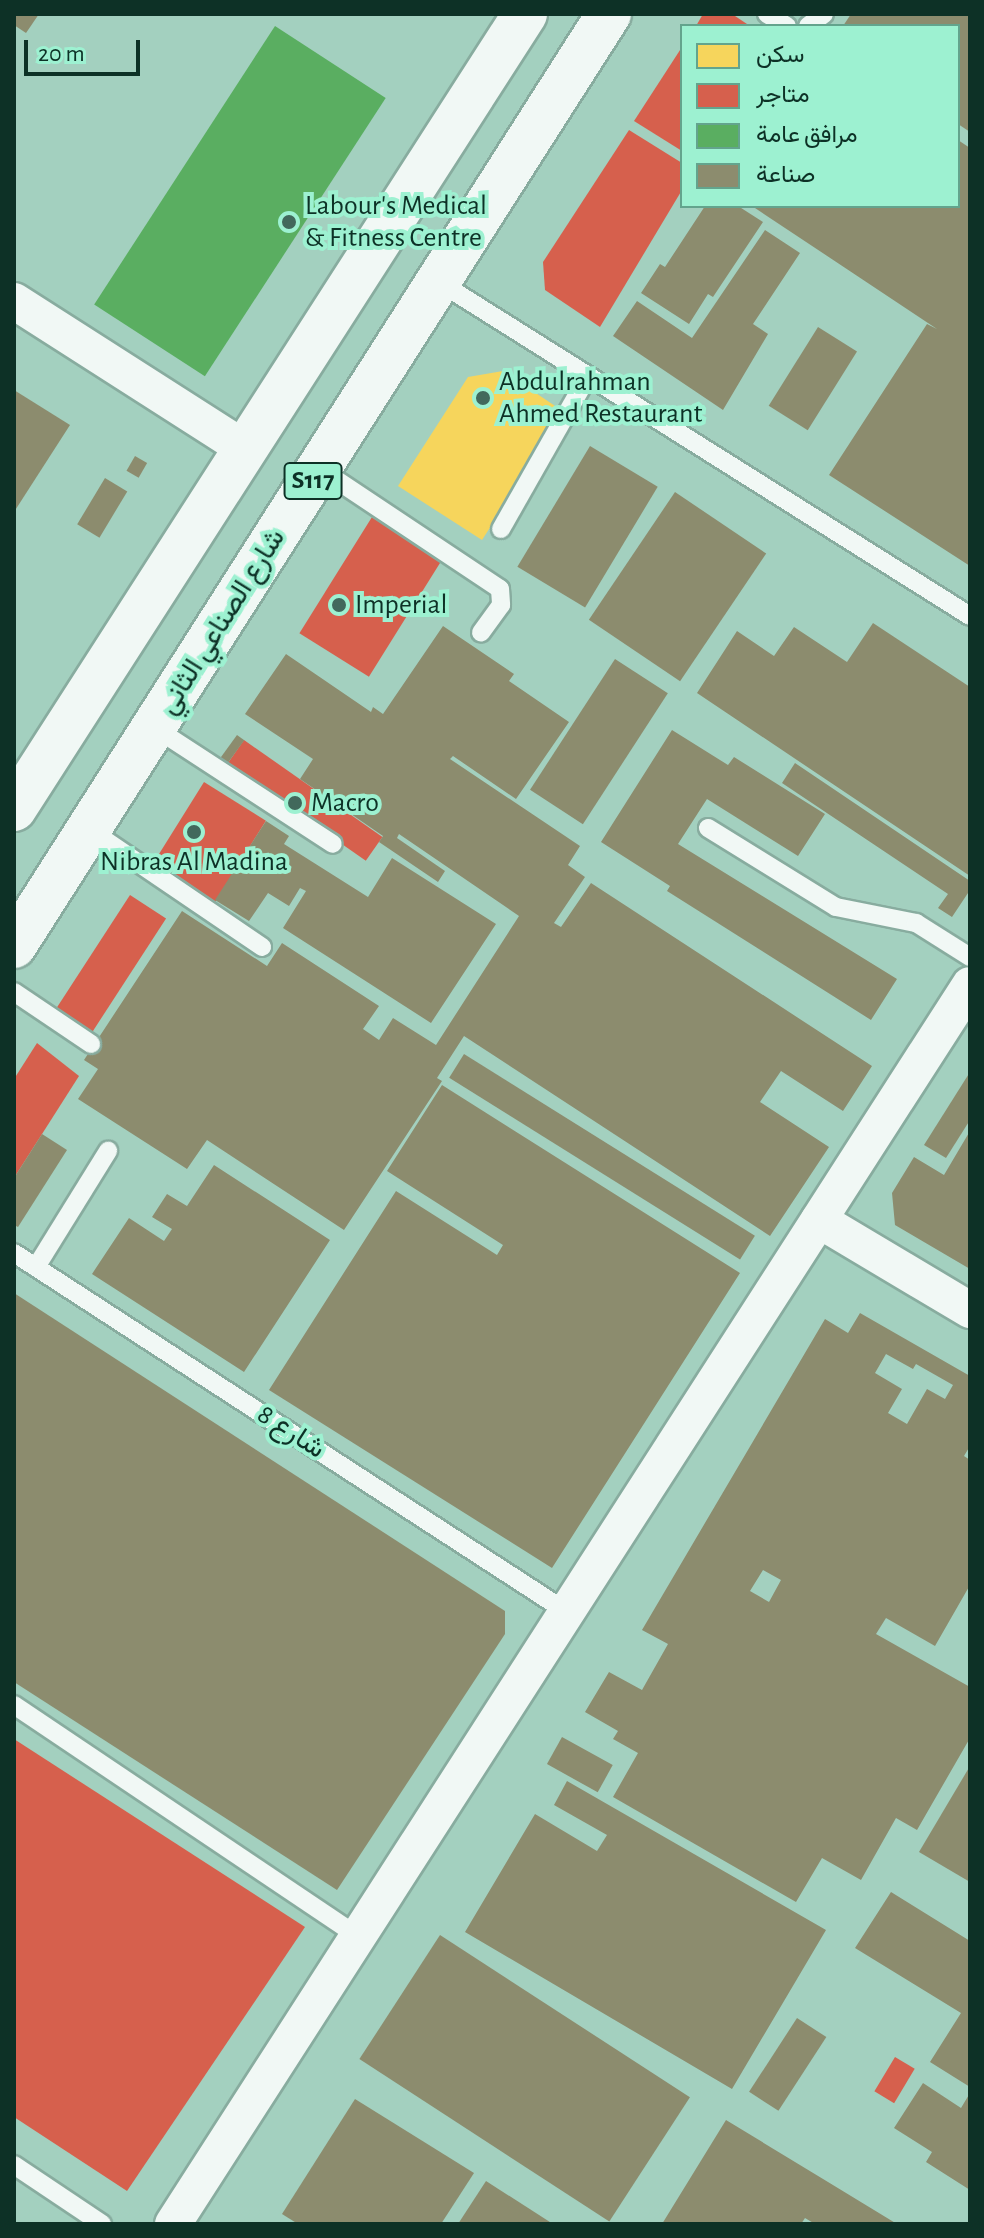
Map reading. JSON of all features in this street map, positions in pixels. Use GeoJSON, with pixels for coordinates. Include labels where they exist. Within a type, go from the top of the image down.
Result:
{"type":"FeatureCollection","features":[{"type":"Feature","properties":{"kind":"main road","name":"S117"},"geometry":{"type":"LineString","coordinates":[[14,809],[525,14]]}},
{"type":"Feature","properties":{"kind":"main road","name":"شارع الصناعي الثاني"},"geometry":{"type":"LineString","coordinates":[[14,946],[609,14]]}},
{"type":"Feature","properties":{"kind":"street"},"geometry":{"type":"LineString","coordinates":[[14,301],[247,450]]}},
{"type":"Feature","properties":{"kind":"street"},"geometry":{"type":"LineString","coordinates":[[173,2224],[970,985]]}},
{"type":"Feature","properties":{"kind":"street"},"geometry":{"type":"LineString","coordinates":[[819,1220],[970,1310]]}},
{"type":"Feature","properties":{"kind":"lane"},"geometry":{"type":"LineString","coordinates":[[439,282],[970,616]]}},
{"type":"Feature","properties":{"kind":"lane"},"geometry":{"type":"LineString","coordinates":[[501,529],[588,376]]}},
{"type":"Feature","properties":{"kind":"lane"},"geometry":{"type":"LineString","coordinates":[[320,469],[500,589],[501,605],[481,633]]}},
{"type":"Feature","properties":{"kind":"lane"},"geometry":{"type":"LineString","coordinates":[[155,728],[333,844]]}},
{"type":"Feature","properties":{"kind":"lane"},"geometry":{"type":"LineString","coordinates":[[708,828],[836,907],[916,923],[970,957]]}},
{"type":"Feature","properties":{"kind":"lane"},"geometry":{"type":"LineString","coordinates":[[90,830],[262,947]]}},
{"type":"Feature","properties":{"kind":"lane"},"geometry":{"type":"LineString","coordinates":[[14,992],[91,1044]]}},
{"type":"Feature","properties":{"kind":"lane"},"geometry":{"type":"LineString","coordinates":[[36,1267],[108,1151]]}},
{"type":"Feature","properties":{"kind":"lane","name":"شارع 8"},"geometry":{"type":"LineString","coordinates":[[14,1253],[567,1612]]}},
{"type":"Feature","properties":{"kind":"lane"},"geometry":{"type":"LineString","coordinates":[[16,1710],[358,1936]]}},
{"type":"Feature","properties":{"kind":"lane"},"geometry":{"type":"LineString","coordinates":[[14,2165],[102,2224]]}},
{"type":"Feature","properties":{"kind":"building: سكن"},"geometry":{"type":"Polygon","coordinates":[[[503,371],[564,412],[482,540],[398,486],[468,377],[503,371]]]}},
{"type":"Feature","properties":{"kind":"building: متاجر"},"geometry":{"type":"Polygon","coordinates":[[[703,14],[732,14],[747,24],[697,24],[703,14]]]}},
{"type":"Feature","properties":{"kind":"building: متاجر"},"geometry":{"type":"Polygon","coordinates":[[[680,50],[680,150],[634,121],[680,50]]]}},
{"type":"Feature","properties":{"kind":"building: متاجر"},"geometry":{"type":"Polygon","coordinates":[[[629,130],[680,162],[680,193],[600,327],[545,290],[543,262],[629,130]]]}},
{"type":"Feature","properties":{"kind":"building: متاجر"},"geometry":{"type":"Polygon","coordinates":[[[372,517],[442,560],[369,677],[299,633],[372,517]]]}},
{"type":"Feature","properties":{"kind":"building: متاجر"},"geometry":{"type":"Polygon","coordinates":[[[244,740],[382,837],[366,861],[227,764],[244,740]]]}},
{"type":"Feature","properties":{"kind":"building: متاجر"},"geometry":{"type":"Polygon","coordinates":[[[204,782],[266,821],[211,909],[149,870],[204,782]]]}},
{"type":"Feature","properties":{"kind":"building: متاجر"},"geometry":{"type":"Polygon","coordinates":[[[130,895],[166,918],[90,1035],[54,1012],[130,895]]]}},
{"type":"Feature","properties":{"kind":"building: متاجر"},"geometry":{"type":"Polygon","coordinates":[[[37,1043],[79,1076],[14,1178],[14,1079],[37,1043]]]}},
{"type":"Feature","properties":{"kind":"building: متاجر"},"geometry":{"type":"Polygon","coordinates":[[[14,1739],[305,1927],[127,2191],[14,2117],[14,1739]]]}},
{"type":"Feature","properties":{"kind":"building: متاجر"},"geometry":{"type":"Polygon","coordinates":[[[895,2057],[915,2069],[894,2103],[874,2091],[895,2057]]]}},
{"type":"Feature","properties":{"kind":"building: مرافق عامة"},"geometry":{"type":"Polygon","coordinates":[[[275,26],[386,98],[205,376],[94,304],[275,26]]]}},
{"type":"Feature","properties":{"kind":"building: صناعة"},"geometry":{"type":"Polygon","coordinates":[[[14,14],[39,14],[26,33],[14,25],[14,14]]]}},
{"type":"Feature","properties":{"kind":"building: صناعة"},"geometry":{"type":"Polygon","coordinates":[[[851,14],[970,14],[970,132],[960,125],[960,24],[844,24],[851,14]]]}},
{"type":"Feature","properties":{"kind":"building: صناعة"},"geometry":{"type":"Polygon","coordinates":[[[960,141],[970,148],[970,566],[829,475],[927,324],[937,329],[755,208],[960,208],[960,141]]]}},
{"type":"Feature","properties":{"kind":"building: صناعة"},"geometry":{"type":"Polygon","coordinates":[[[704,208],[741,208],[763,222],[713,297],[708,294],[689,324],[641,293],[660,264],[665,267],[704,208]]]}},
{"type":"Feature","properties":{"kind":"building: صناعة"},"geometry":{"type":"Polygon","coordinates":[[[765,230],[800,253],[753,324],[768,334],[723,410],[613,336],[637,301],[692,338],[765,230]]]}},
{"type":"Feature","properties":{"kind":"building: صناعة"},"geometry":{"type":"Polygon","coordinates":[[[818,327],[857,351],[808,430],[769,406],[818,327]]]}},
{"type":"Feature","properties":{"kind":"building: صناعة"},"geometry":{"type":"Polygon","coordinates":[[[14,390],[70,425],[14,512],[14,390]]]}},
{"type":"Feature","properties":{"kind":"building: صناعة"},"geometry":{"type":"Polygon","coordinates":[[[590,446],[658,487],[585,608],[517,567],[590,446]]]}},
{"type":"Feature","properties":{"kind":"building: صناعة"},"geometry":{"type":"Polygon","coordinates":[[[135,456],[147,463],[139,478],[126,471],[135,456]]]}},
{"type":"Feature","properties":{"kind":"building: صناعة"},"geometry":{"type":"Polygon","coordinates":[[[105,478],[127,491],[99,538],[77,524],[105,478]]]}},
{"type":"Feature","properties":{"kind":"building: صناعة"},"geometry":{"type":"Polygon","coordinates":[[[675,492],[766,554],[680,681],[589,620],[675,492]]]}},
{"type":"Feature","properties":{"kind":"building: صناعة"},"geometry":{"type":"Polygon","coordinates":[[[873,623],[970,687],[970,876],[697,693],[737,631],[774,656],[794,627],[847,662],[873,623]]]}},
{"type":"Feature","properties":{"kind":"building: صناعة"},"geometry":{"type":"Polygon","coordinates":[[[443,626],[514,674],[509,681],[569,722],[516,799],[453,756],[450,759],[580,846],[568,865],[585,877],[554,923],[561,927],[591,883],[872,1066],[843,1111],[781,1071],[760,1102],[829,1147],[770,1236],[464,1036],[437,1078],[442,1081],[344,1230],[207,1140],[187,1169],[78,1099],[98,1069],[84,1060],[182,911],[267,966],[282,943],[379,1006],[363,1029],[379,1040],[393,1018],[436,1045],[519,916],[399,834],[397,838],[445,871],[438,882],[379,842],[383,836],[300,779],[313,759],[245,714],[286,654],[371,712],[373,707],[383,714],[443,626]]]}},
{"type":"Feature","properties":{"kind":"building: صناعة"},"geometry":{"type":"Polygon","coordinates":[[[615,659],[668,693],[583,824],[530,790],[615,659]]]}},
{"type":"Feature","properties":{"kind":"building: صناعة"},"geometry":{"type":"Polygon","coordinates":[[[672,730],[728,765],[734,757],[825,814],[798,856],[707,799],[678,844],[897,979],[871,1020],[667,891],[670,886],[601,842],[672,730]]]}},
{"type":"Feature","properties":{"kind":"building: صناعة"},"geometry":{"type":"Polygon","coordinates":[[[237,735],[244,740],[227,764],[220,758],[237,735]]]}},
{"type":"Feature","properties":{"kind":"building: صناعة"},"geometry":{"type":"Polygon","coordinates":[[[795,763],[970,881],[970,890],[952,917],[938,908],[948,894],[782,783],[795,763]]]}},
{"type":"Feature","properties":{"kind":"building: صناعة"},"geometry":{"type":"Polygon","coordinates":[[[266,821],[289,836],[284,844],[368,897],[392,858],[496,924],[431,1023],[283,928],[306,891],[300,888],[289,906],[268,893],[249,921],[215,900],[266,821]]]}},
{"type":"Feature","properties":{"kind":"building: صناعة"},"geometry":{"type":"Polygon","coordinates":[[[464,1054],[755,1236],[740,1260],[449,1078],[464,1054]]]}},
{"type":"Feature","properties":{"kind":"building: صناعة"},"geometry":{"type":"Polygon","coordinates":[[[970,1072],[970,1120],[946,1158],[924,1145],[970,1072]]]}},
{"type":"Feature","properties":{"kind":"building: صناعة"},"geometry":{"type":"Polygon","coordinates":[[[442,1085],[740,1273],[552,1568],[269,1390],[396,1191],[497,1255],[503,1245],[387,1171],[442,1085]]]}},
{"type":"Feature","properties":{"kind":"building: صناعة"},"geometry":{"type":"Polygon","coordinates":[[[970,1131],[970,1269],[895,1225],[892,1193],[914,1157],[944,1175],[970,1131]]]}},
{"type":"Feature","properties":{"kind":"building: صناعة"},"geometry":{"type":"Polygon","coordinates":[[[42,1134],[67,1150],[18,1227],[14,1225],[14,1178],[42,1134]]]}},
{"type":"Feature","properties":{"kind":"building: صناعة"},"geometry":{"type":"Polygon","coordinates":[[[214,1165],[330,1240],[244,1372],[92,1274],[129,1218],[164,1241],[172,1229],[152,1217],[167,1194],[187,1206],[214,1165]]]}},
{"type":"Feature","properties":{"kind":"building: صناعة"},"geometry":{"type":"Polygon","coordinates":[[[14,1293],[505,1611],[505,1634],[337,1890],[14,1682],[14,1293]]]}},
{"type":"Feature","properties":{"kind":"building: صناعة"},"geometry":{"type":"Polygon","coordinates":[[[860,1313],[970,1376],[970,1446],[964,1456],[970,1460],[970,1585],[935,1646],[886,1618],[876,1634],[970,1687],[970,1738],[917,1830],[896,1818],[861,1880],[822,1858],[796,1902],[613,1797],[638,1753],[613,1739],[618,1731],[585,1712],[609,1672],[642,1690],[668,1644],[642,1630],[825,1319],[848,1333],[860,1313]],[[886,1354],[875,1373],[902,1389],[888,1413],[907,1424],[927,1389],[945,1399],[953,1385],[916,1364],[913,1369],[886,1354]],[[763,1570],[750,1591],[769,1602],[781,1580],[763,1570]]]}},
{"type":"Feature","properties":{"kind":"building: صناعة"},"geometry":{"type":"Polygon","coordinates":[[[562,1737],[613,1765],[598,1792],[547,1764],[562,1737]]]}},
{"type":"Feature","properties":{"kind":"building: صناعة"},"geometry":{"type":"Polygon","coordinates":[[[970,1766],[970,1882],[919,1852],[970,1766]]]}},
{"type":"Feature","properties":{"kind":"building: صناعة"},"geometry":{"type":"Polygon","coordinates":[[[567,1781],[826,1930],[732,2089],[465,1932],[535,1814],[597,1851],[607,1835],[554,1805],[567,1781]]]}},
{"type":"Feature","properties":{"kind":"building: صناعة"},"geometry":{"type":"Polygon","coordinates":[[[891,1892],[970,1941],[970,2087],[930,2062],[961,2013],[855,1948],[891,1892]]]}},
{"type":"Feature","properties":{"kind":"building: صناعة"},"geometry":{"type":"Polygon","coordinates":[[[440,1935],[690,2097],[609,2221],[359,2059],[440,1935]]]}},
{"type":"Feature","properties":{"kind":"building: صناعة"},"geometry":{"type":"Polygon","coordinates":[[[797,2018],[826,2037],[778,2111],[749,2092],[797,2018]]]}},
{"type":"Feature","properties":{"kind":"building: صناعة"},"geometry":{"type":"Polygon","coordinates":[[[923,2083],[961,2108],[970,2093],[970,2190],[926,2162],[932,2152],[894,2128],[923,2083]]]}},
{"type":"Feature","properties":{"kind":"building: صناعة"},"geometry":{"type":"Polygon","coordinates":[[[355,2099],[474,2173],[441,2224],[298,2224],[282,2214],[355,2099]]]}},
{"type":"Feature","properties":{"kind":"building: صناعة"},"geometry":{"type":"Polygon","coordinates":[[[726,2120],[897,2224],[815,2224],[805,2218],[801,2224],[662,2224],[726,2120]]]}},
{"type":"Feature","properties":{"kind":"building: صناعة"},"geometry":{"type":"Polygon","coordinates":[[[486,2181],[553,2224],[458,2224],[486,2181]]]}},
{"type":"Feature","properties":{"kind":"place","name":"Labour's Medical & Fitness Centre"},"geometry":{"type":"Point","coordinates":[289,222]}},
{"type":"Feature","properties":{"kind":"place","name":"Abdulrahman Ahmed Restaurant"},"geometry":{"type":"Point","coordinates":[483,398]}},
{"type":"Feature","properties":{"kind":"place","name":"Imperial"},"geometry":{"type":"Point","coordinates":[339,605]}},
{"type":"Feature","properties":{"kind":"place","name":"Macro"},"geometry":{"type":"Point","coordinates":[295,803]}},
{"type":"Feature","properties":{"kind":"place","name":"Nibras Al Madina"},"geometry":{"type":"Point","coordinates":[194,832]}}]}
